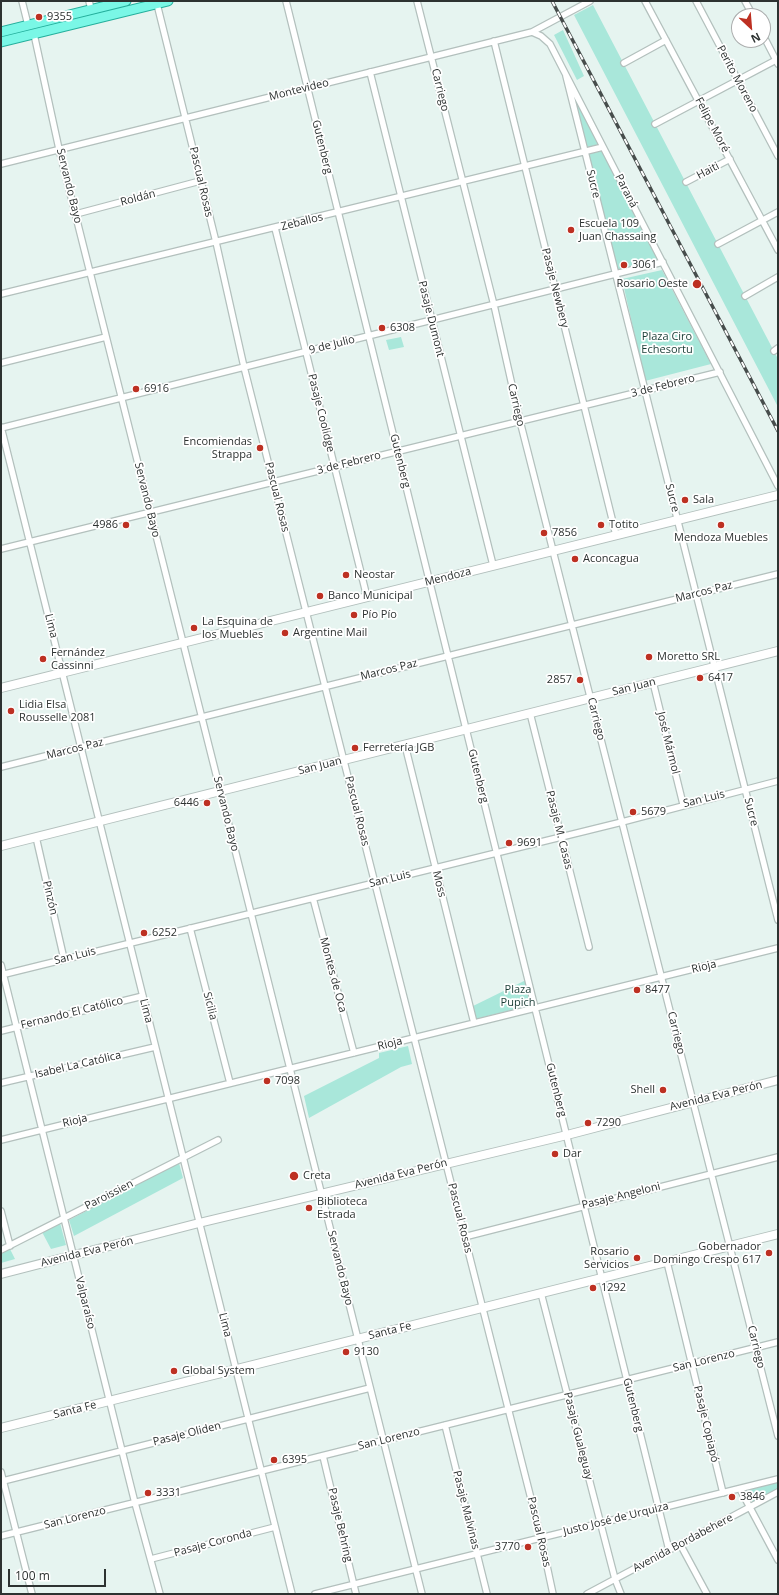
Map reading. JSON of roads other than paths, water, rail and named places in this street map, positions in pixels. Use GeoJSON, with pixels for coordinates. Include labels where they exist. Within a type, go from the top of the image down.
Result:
{"type":"FeatureCollection","features":[{"type":"Feature","properties":{"kind":"main road"},"geometry":{"type":"LineString","coordinates":[[1,32],[90,5],[126,1]]}},
{"type":"Feature","properties":{"kind":"main road"},"geometry":{"type":"LineString","coordinates":[[1,42],[168,1]]}},
{"type":"Feature","properties":{"kind":"main road","name":"Mendoza"},"geometry":{"type":"LineString","coordinates":[[1,688],[778,495]]}},
{"type":"Feature","properties":{"kind":"main road","name":"San Juan"},"geometry":{"type":"LineString","coordinates":[[1,846],[714,666],[777,653]]}},
{"type":"Feature","properties":{"kind":"main road","name":"Avenida Eva Perón"},"geometry":{"type":"LineString","coordinates":[[1,1274],[199,1223],[566,1135],[778,1080]]}},
{"type":"Feature","properties":{"kind":"main road","name":"Santa Fe"},"geometry":{"type":"LineString","coordinates":[[1,1428],[778,1234]]}},
{"type":"Feature","properties":{"kind":"street"},"geometry":{"type":"LineString","coordinates":[[22,1],[28,25]]}},
{"type":"Feature","properties":{"kind":"street","name":"Gutenberg"},"geometry":{"type":"LineString","coordinates":[[286,1],[669,1550]]}},
{"type":"Feature","properties":{"kind":"street","name":"Carriego"},"geometry":{"type":"LineString","coordinates":[[417,1],[494,305],[520,421],[778,1436]]}},
{"type":"Feature","properties":{"kind":"street","name":"Montevideo"},"geometry":{"type":"LineString","coordinates":[[1,164],[532,32],[590,1]]}},
{"type":"Feature","properties":{"kind":"street","name":"Felipe Moré"},"geometry":{"type":"LineString","coordinates":[[646,1],[778,250]]}},
{"type":"Feature","properties":{"kind":"street","name":"Perito Moreno"},"geometry":{"type":"LineString","coordinates":[[696,1],[778,156]]}},
{"type":"Feature","properties":{"kind":"street","name":"Pascual Rosas"},"geometry":{"type":"LineString","coordinates":[[157,4],[216,242],[244,367],[541,1538],[553,1594]]}},
{"type":"Feature","properties":{"kind":"street","name":"Paraná"},"geometry":{"type":"LineString","coordinates":[[532,32],[541,36],[550,44],[778,486]]}},
{"type":"Feature","properties":{"kind":"street","name":"Servando Bayo"},"geometry":{"type":"LineString","coordinates":[[34,34],[59,150],[422,1594]]}},
{"type":"Feature","properties":{"kind":"street"},"geometry":{"type":"LineString","coordinates":[[624,62],[666,40]]}},
{"type":"Feature","properties":{"kind":"street","name":"Pasaje Newbery"},"geometry":{"type":"LineString","coordinates":[[494,41],[616,535]]}},
{"type":"Feature","properties":{"kind":"street"},"geometry":{"type":"LineString","coordinates":[[655,124],[777,61],[770,48]]}},
{"type":"Feature","properties":{"kind":"street","name":"Pasaje Dumont"},"geometry":{"type":"LineString","coordinates":[[370,72],[494,566]]}},
{"type":"Feature","properties":{"kind":"street","name":"Sucre"},"geometry":{"type":"LineString","coordinates":[[566,76],[778,920]]}},
{"type":"Feature","properties":{"kind":"street","name":"Zeballos"},"geometry":{"type":"LineString","coordinates":[[1,294],[339,213],[603,147]]}},
{"type":"Feature","properties":{"kind":"street","name":"Haiti"},"geometry":{"type":"LineString","coordinates":[[686,182],[730,159]]}},
{"type":"Feature","properties":{"kind":"street","name":"Roldán"},"geometry":{"type":"LineString","coordinates":[[76,214],[200,181]]}},
{"type":"Feature","properties":{"kind":"street"},"geometry":{"type":"LineString","coordinates":[[718,244],[778,212]]}},
{"type":"Feature","properties":{"kind":"street","name":"Pasaje Coolidge"},"geometry":{"type":"LineString","coordinates":[[275,228],[367,597]]}},
{"type":"Feature","properties":{"kind":"street","name":"9 de Julio"},"geometry":{"type":"LineString","coordinates":[[1,428],[663,262]]}},
{"type":"Feature","properties":{"kind":"street"},"geometry":{"type":"LineString","coordinates":[[745,296],[778,277]]}},
{"type":"Feature","properties":{"kind":"street"},"geometry":{"type":"LineString","coordinates":[[1,363],[106,336]]}},
{"type":"Feature","properties":{"kind":"street","name":"3 de Febrero"},"geometry":{"type":"LineString","coordinates":[[1,549],[720,372]]}},
{"type":"Feature","properties":{"kind":"street","name":"Lima"},"geometry":{"type":"LineString","coordinates":[[1,428],[292,1594]]}},
{"type":"Feature","properties":{"kind":"street","name":"Marcos Paz"},"geometry":{"type":"LineString","coordinates":[[1,767],[778,574]]}},
{"type":"Feature","properties":{"kind":"street","name":"José Mármol"},"geometry":{"type":"LineString","coordinates":[[653,682],[683,804]]}},
{"type":"Feature","properties":{"kind":"street","name":"Pasaje M. Casas"},"geometry":{"type":"LineString","coordinates":[[530,713],[589,947]]}},
{"type":"Feature","properties":{"kind":"street","name":"Moss"},"geometry":{"type":"LineString","coordinates":[[405,744],[474,1023]]}},
{"type":"Feature","properties":{"kind":"street","name":"San Luis"},"geometry":{"type":"LineString","coordinates":[[2,974],[622,822],[683,804],[778,781]]}},
{"type":"Feature","properties":{"kind":"street","name":"Pinzón"},"geometry":{"type":"LineString","coordinates":[[36,837],[64,959]]}},
{"type":"Feature","properties":{"kind":"street","name":"Montes de Oca"},"geometry":{"type":"LineString","coordinates":[[313,898],[354,1053]]}},
{"type":"Feature","properties":{"kind":"street","name":"Sicilia"},"geometry":{"type":"LineString","coordinates":[[190,928],[230,1083]]}},
{"type":"Feature","properties":{"kind":"street","name":"Rioja"},"geometry":{"type":"LineString","coordinates":[[1,1140],[778,948]]}},
{"type":"Feature","properties":{"kind":"street","name":"Valparaíso"},"geometry":{"type":"LineString","coordinates":[[1,965],[2,974],[17,1027],[65,1218],[109,1401],[160,1594]]}},
{"type":"Feature","properties":{"kind":"street","name":"Fernando El Católico"},"geometry":{"type":"LineString","coordinates":[[1,1031],[143,996]]}},
{"type":"Feature","properties":{"kind":"street","name":"Isabel La Católica"},"geometry":{"type":"LineString","coordinates":[[1,1084],[155,1047]]}},
{"type":"Feature","properties":{"kind":"street","name":"Paroissien"},"geometry":{"type":"LineString","coordinates":[[1,1250],[218,1140]]}},
{"type":"Feature","properties":{"kind":"street","name":"Pasaje Angeloni"},"geometry":{"type":"LineString","coordinates":[[464,1237],[778,1157]]}},
{"type":"Feature","properties":{"kind":"street"},"geometry":{"type":"LineString","coordinates":[[1,1210],[10,1246]]}},
{"type":"Feature","properties":{"kind":"street","name":"Pasaje Copiapó"},"geometry":{"type":"LineString","coordinates":[[667,1262],[723,1493]]}},
{"type":"Feature","properties":{"kind":"street","name":"Pasaje Gualeguay"},"geometry":{"type":"LineString","coordinates":[[541,1293],[600,1523],[615,1579],[621,1594]]}},
{"type":"Feature","properties":{"kind":"street","name":"San Lorenzo"},"geometry":{"type":"LineString","coordinates":[[1,1536],[778,1342]]}},
{"type":"Feature","properties":{"kind":"street","name":"Pasaje Oliden"},"geometry":{"type":"LineString","coordinates":[[3,1481],[370,1388]]}},
{"type":"Feature","properties":{"kind":"street","name":"Pasaje Malvinas"},"geometry":{"type":"LineString","coordinates":[[445,1425],[487,1594]]}},
{"type":"Feature","properties":{"kind":"street","name":"Pasaje Behring"},"geometry":{"type":"LineString","coordinates":[[323,1456],[356,1594]]}},
{"type":"Feature","properties":{"kind":"street"},"geometry":{"type":"LineString","coordinates":[[1,1472],[32,1594]]}},
{"type":"Feature","properties":{"kind":"street","name":"Justo José de Urquiza"},"geometry":{"type":"LineString","coordinates":[[315,1594],[778,1479]]}},
{"type":"Feature","properties":{"kind":"street"},"geometry":{"type":"LineString","coordinates":[[740,1489],[778,1560]]}},
{"type":"Feature","properties":{"kind":"street","name":"Avenida Bordabehere"},"geometry":{"type":"LineString","coordinates":[[587,1594],[778,1492]]}},
{"type":"Feature","properties":{"kind":"street","name":"Pasaje Coronda"},"geometry":{"type":"LineString","coordinates":[[151,1559],[275,1527]]}},
{"type":"Feature","properties":{"kind":"street"},"geometry":{"type":"LineString","coordinates":[[680,1544],[707,1594]]}},
{"type":"Feature","properties":{"kind":"railway"},"geometry":{"type":"LineString","coordinates":[[552,1],[778,431]]}},
{"type":"Feature","properties":{"kind":"place","name":"9355"},"geometry":{"type":"Point","coordinates":[39,17]}},
{"type":"Feature","properties":{"kind":"place","name":"Escuela 109 Juan Chassaing"},"geometry":{"type":"Point","coordinates":[571,230]}},
{"type":"Feature","properties":{"kind":"place","name":"3061"},"geometry":{"type":"Point","coordinates":[624,265]}},
{"type":"Feature","properties":{"kind":"place","name":"Rosario Oeste"},"geometry":{"type":"Point","coordinates":[697,284]}},
{"type":"Feature","properties":{"kind":"place","name":"6308"},"geometry":{"type":"Point","coordinates":[382,328]}},
{"type":"Feature","properties":{"kind":"place","name":"6916"},"geometry":{"type":"Point","coordinates":[136,389]}},
{"type":"Feature","properties":{"kind":"place","name":"Encomiendas Strappa"},"geometry":{"type":"Point","coordinates":[260,448]}},
{"type":"Feature","properties":{"kind":"place","name":"Sala"},"geometry":{"type":"Point","coordinates":[685,500]}},
{"type":"Feature","properties":{"kind":"place","name":"4986"},"geometry":{"type":"Point","coordinates":[126,525]}},
{"type":"Feature","properties":{"kind":"place","name":"Totito"},"geometry":{"type":"Point","coordinates":[601,525]}},
{"type":"Feature","properties":{"kind":"place","name":"Mendoza Muebles"},"geometry":{"type":"Point","coordinates":[721,525]}},
{"type":"Feature","properties":{"kind":"place","name":"7856"},"geometry":{"type":"Point","coordinates":[544,533]}},
{"type":"Feature","properties":{"kind":"place","name":"Aconcagua"},"geometry":{"type":"Point","coordinates":[575,559]}},
{"type":"Feature","properties":{"kind":"place","name":"Neostar"},"geometry":{"type":"Point","coordinates":[346,575]}},
{"type":"Feature","properties":{"kind":"place","name":"Banco Municipal"},"geometry":{"type":"Point","coordinates":[320,596]}},
{"type":"Feature","properties":{"kind":"place","name":"Pío Pío"},"geometry":{"type":"Point","coordinates":[354,615]}},
{"type":"Feature","properties":{"kind":"place","name":"La Esquina de los Muebles"},"geometry":{"type":"Point","coordinates":[194,628]}},
{"type":"Feature","properties":{"kind":"place","name":"Argentine Mail"},"geometry":{"type":"Point","coordinates":[285,633]}},
{"type":"Feature","properties":{"kind":"place","name":"Moretto SRL"},"geometry":{"type":"Point","coordinates":[649,657]}},
{"type":"Feature","properties":{"kind":"place","name":"Fernández Cassinni"},"geometry":{"type":"Point","coordinates":[43,659]}},
{"type":"Feature","properties":{"kind":"place","name":"6417"},"geometry":{"type":"Point","coordinates":[700,678]}},
{"type":"Feature","properties":{"kind":"place","name":"2857"},"geometry":{"type":"Point","coordinates":[580,680]}},
{"type":"Feature","properties":{"kind":"place","name":"Lidia Elsa Rousselle 2081"},"geometry":{"type":"Point","coordinates":[11,711]}},
{"type":"Feature","properties":{"kind":"place","name":"Ferretería JGB"},"geometry":{"type":"Point","coordinates":[355,748]}},
{"type":"Feature","properties":{"kind":"place","name":"6446"},"geometry":{"type":"Point","coordinates":[207,803]}},
{"type":"Feature","properties":{"kind":"place","name":"5679"},"geometry":{"type":"Point","coordinates":[633,812]}},
{"type":"Feature","properties":{"kind":"place","name":"9691"},"geometry":{"type":"Point","coordinates":[509,843]}},
{"type":"Feature","properties":{"kind":"place","name":"6252"},"geometry":{"type":"Point","coordinates":[144,933]}},
{"type":"Feature","properties":{"kind":"place","name":"8477"},"geometry":{"type":"Point","coordinates":[637,990]}},
{"type":"Feature","properties":{"kind":"place","name":"7098"},"geometry":{"type":"Point","coordinates":[267,1081]}},
{"type":"Feature","properties":{"kind":"place","name":"Shell"},"geometry":{"type":"Point","coordinates":[663,1090]}},
{"type":"Feature","properties":{"kind":"place","name":"7290"},"geometry":{"type":"Point","coordinates":[588,1123]}},
{"type":"Feature","properties":{"kind":"place","name":"Dar"},"geometry":{"type":"Point","coordinates":[555,1154]}},
{"type":"Feature","properties":{"kind":"place","name":"Creta"},"geometry":{"type":"Point","coordinates":[294,1176]}},
{"type":"Feature","properties":{"kind":"place","name":"Biblioteca Estrada"},"geometry":{"type":"Point","coordinates":[309,1208]}},
{"type":"Feature","properties":{"kind":"place","name":"Gobernador Domingo Crespo 617"},"geometry":{"type":"Point","coordinates":[769,1253]}},
{"type":"Feature","properties":{"kind":"place","name":"Rosario Servicios"},"geometry":{"type":"Point","coordinates":[637,1258]}},
{"type":"Feature","properties":{"kind":"place","name":"1292"},"geometry":{"type":"Point","coordinates":[593,1288]}},
{"type":"Feature","properties":{"kind":"place","name":"9130"},"geometry":{"type":"Point","coordinates":[346,1352]}},
{"type":"Feature","properties":{"kind":"place","name":"Global System"},"geometry":{"type":"Point","coordinates":[174,1371]}},
{"type":"Feature","properties":{"kind":"place","name":"6395"},"geometry":{"type":"Point","coordinates":[274,1460]}},
{"type":"Feature","properties":{"kind":"place","name":"3331"},"geometry":{"type":"Point","coordinates":[148,1493]}},
{"type":"Feature","properties":{"kind":"place","name":"3846"},"geometry":{"type":"Point","coordinates":[732,1497]}},
{"type":"Feature","properties":{"kind":"place","name":"3770"},"geometry":{"type":"Point","coordinates":[528,1547]}},
{"type":"Feature","properties":{"kind":"park label","name":"Plaza Ciro Echesortu"},"geometry":{"type":"Point","coordinates":[667,343]}},
{"type":"Feature","properties":{"kind":"park label","name":"Plaza Pupich"},"geometry":{"type":"Point","coordinates":[518,996]}}]}
